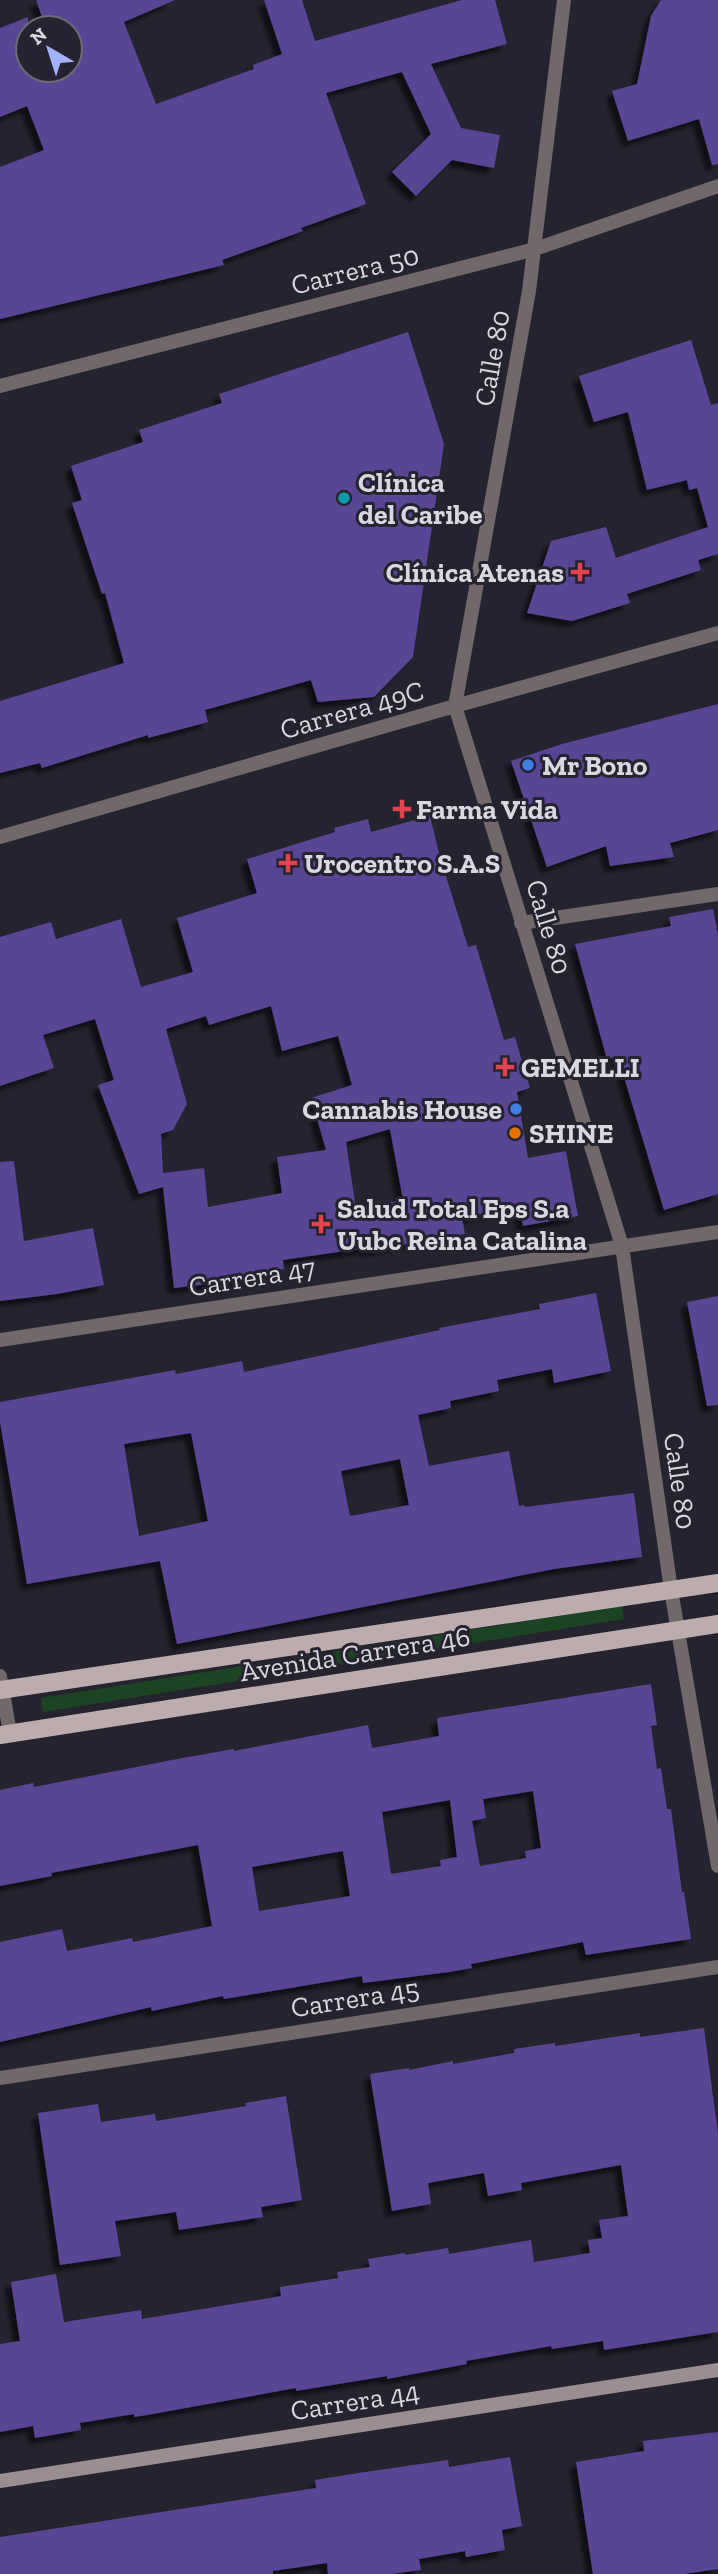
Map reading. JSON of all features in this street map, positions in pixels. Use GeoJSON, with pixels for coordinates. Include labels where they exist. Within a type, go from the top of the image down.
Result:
{"type":"FeatureCollection","features":[{"type":"Feature","properties":{"kind":"main road","name":"Avenida Carrera 46"},"geometry":{"type":"LineString","coordinates":[[1,1685],[718,1583]]}},
{"type":"Feature","properties":{"kind":"main road","name":"Avenida Carrera 46"},"geometry":{"type":"LineString","coordinates":[[5,1734],[718,1624]]}},
{"type":"Feature","properties":{"kind":"street","name":"Calle 80"},"geometry":{"type":"LineString","coordinates":[[564,0],[535,249],[455,706],[622,1246],[677,1630],[718,1866]]}},
{"type":"Feature","properties":{"kind":"street","name":"Carrera 50"},"geometry":{"type":"LineString","coordinates":[[0,386],[535,249],[718,186]]}},
{"type":"Feature","properties":{"kind":"street","name":"Carrera 49C"},"geometry":{"type":"LineString","coordinates":[[0,837],[718,633]]}},
{"type":"Feature","properties":{"kind":"street"},"geometry":{"type":"LineString","coordinates":[[521,923],[718,894]]}},
{"type":"Feature","properties":{"kind":"street","name":"Carrera 47"},"geometry":{"type":"LineString","coordinates":[[0,1340],[718,1232]]}},
{"type":"Feature","properties":{"kind":"street"},"geometry":{"type":"LineString","coordinates":[[1,1685],[5,1734]]}},
{"type":"Feature","properties":{"kind":"street","name":"Carrera 45"},"geometry":{"type":"LineString","coordinates":[[0,2078],[718,1967]]}},
{"type":"Feature","properties":{"kind":"street","name":"Carrera 44"},"geometry":{"type":"LineString","coordinates":[[0,2481],[718,2371]]}},
{"type":"Feature","properties":{"kind":"green space"},"geometry":{"type":"Polygon","coordinates":[[[622,1606],[624,1619],[43,1712],[41,1698],[622,1606]]]}},
{"type":"Feature","properties":{"kind":"building"},"geometry":{"type":"Polygon","coordinates":[[[36,0],[175,0],[124,22],[156,104],[254,69],[253,65],[282,54],[264,0],[302,0],[315,41],[462,0],[495,0],[507,44],[431,64],[461,128],[500,135],[494,168],[452,160],[416,196],[392,172],[431,134],[402,72],[326,93],[366,204],[301,228],[303,231],[222,260],[224,265],[0,319],[0,167],[44,150],[27,106],[0,117],[0,28],[14,22],[14,84],[84,84],[84,14],[41,14],[36,0]]]}},
{"type":"Feature","properties":{"kind":"building"},"geometry":{"type":"Polygon","coordinates":[[[661,0],[718,0],[718,164],[712,165],[699,119],[628,141],[612,91],[637,84],[651,16],[661,0]]]}},
{"type":"Feature","properties":{"kind":"building"},"geometry":{"type":"Polygon","coordinates":[[[408,332],[444,444],[413,657],[374,697],[318,702],[311,680],[205,710],[208,722],[148,738],[148,735],[42,768],[40,763],[0,773],[0,701],[124,663],[105,593],[102,594],[72,503],[82,500],[71,466],[143,442],[139,430],[222,403],[219,394],[408,332]]]}},
{"type":"Feature","properties":{"kind":"building"},"geometry":{"type":"Polygon","coordinates":[[[691,340],[711,405],[718,403],[718,554],[698,560],[701,570],[627,594],[630,603],[572,621],[527,613],[551,541],[606,527],[616,558],[708,527],[697,488],[689,490],[687,480],[647,490],[628,412],[594,422],[579,376],[691,340]]]}},
{"type":"Feature","properties":{"kind":"building"},"geometry":{"type":"Polygon","coordinates":[[[718,704],[718,830],[670,843],[674,857],[610,866],[606,846],[547,867],[511,761],[562,744],[718,704]]]}},
{"type":"Feature","properties":{"kind":"building"},"geometry":{"type":"Polygon","coordinates":[[[430,816],[468,947],[476,945],[504,1040],[515,1037],[530,1088],[517,1092],[528,1158],[566,1151],[578,1216],[523,1226],[519,1207],[462,1218],[465,1234],[366,1251],[366,1248],[283,1260],[284,1269],[217,1283],[174,1288],[163,1187],[139,1194],[98,1085],[114,1080],[95,1019],[43,1035],[54,1068],[0,1086],[0,937],[51,922],[56,939],[121,919],[141,987],[193,972],[177,918],[257,893],[247,859],[335,832],[334,828],[368,819],[371,832],[430,816]],[[271,1006],[209,1025],[206,1016],[166,1029],[187,1104],[173,1130],[161,1134],[163,1173],[204,1168],[208,1207],[282,1193],[277,1157],[326,1150],[311,1098],[352,1085],[338,1036],[282,1051],[271,1006]],[[390,1129],[346,1142],[356,1209],[403,1200],[390,1129]]]}},
{"type":"Feature","properties":{"kind":"building"},"geometry":{"type":"Polygon","coordinates":[[[713,909],[718,936],[718,1194],[664,1210],[618,1057],[607,1059],[575,944],[671,926],[669,917],[713,909]]]}},
{"type":"Feature","properties":{"kind":"building"},"geometry":{"type":"Polygon","coordinates":[[[14,1161],[24,1241],[93,1228],[104,1285],[0,1301],[0,1162],[14,1161]]]}},
{"type":"Feature","properties":{"kind":"building"},"geometry":{"type":"Polygon","coordinates":[[[596,1293],[611,1371],[554,1383],[552,1369],[497,1380],[499,1391],[450,1401],[451,1408],[418,1415],[429,1466],[509,1451],[519,1506],[525,1507],[634,1493],[642,1557],[554,1569],[177,1644],[160,1561],[27,1584],[0,1422],[0,1402],[175,1370],[176,1374],[242,1361],[244,1372],[440,1330],[439,1328],[540,1309],[539,1304],[596,1293]],[[191,1433],[124,1444],[139,1536],[208,1521],[191,1433]],[[400,1459],[341,1471],[350,1516],[409,1505],[400,1459]]]}},
{"type":"Feature","properties":{"kind":"building"},"geometry":{"type":"Polygon","coordinates":[[[718,1296],[718,1405],[707,1406],[687,1302],[718,1296]]]}},
{"type":"Feature","properties":{"kind":"building"},"geometry":{"type":"Polygon","coordinates":[[[651,1684],[657,1725],[651,1726],[657,1769],[661,1768],[667,1809],[671,1809],[691,1939],[586,1955],[583,1942],[471,1964],[472,1968],[449,1972],[363,1983],[362,1976],[224,1999],[223,1996],[152,2011],[151,2007],[0,2042],[0,1942],[62,1929],[67,1951],[132,1938],[133,1942],[212,1926],[198,1845],[51,1873],[52,1876],[0,1886],[0,1790],[33,1783],[34,1787],[368,1725],[372,1748],[439,1736],[437,1718],[651,1684]],[[533,1791],[483,1799],[486,1818],[472,1821],[480,1866],[526,1858],[525,1851],[541,1848],[533,1791]],[[450,1800],[382,1812],[391,1874],[441,1866],[440,1860],[457,1857],[450,1800]],[[343,1851],[252,1867],[259,1911],[350,1896],[343,1851]]]}},
{"type":"Feature","properties":{"kind":"building"},"geometry":{"type":"Polygon","coordinates":[[[704,2028],[718,2134],[718,2332],[604,2350],[603,2341],[552,2349],[551,2346],[387,2379],[387,2376],[296,2391],[296,2388],[147,2415],[134,2417],[134,2414],[80,2423],[81,2430],[35,2438],[33,2426],[0,2432],[0,2344],[20,2341],[11,2282],[56,2274],[64,2322],[141,2310],[142,2319],[281,2296],[280,2287],[338,2278],[337,2272],[370,2267],[368,2259],[405,2253],[448,2248],[449,2254],[531,2240],[534,2262],[590,2253],[588,2240],[602,2238],[599,2220],[628,2216],[621,2165],[521,2183],[522,2190],[488,2196],[484,2173],[428,2183],[431,2204],[392,2211],[370,2074],[453,2061],[453,2064],[514,2053],[514,2049],[555,2043],[555,2046],[640,2033],[640,2037],[704,2028]]]}},
{"type":"Feature","properties":{"kind":"building"},"geometry":{"type":"Polygon","coordinates":[[[286,2096],[302,2200],[261,2207],[263,2217],[179,2230],[176,2212],[115,2221],[121,2256],[60,2265],[38,2113],[98,2104],[101,2122],[155,2114],[156,2121],[246,2106],[245,2103],[286,2096]]]}},
{"type":"Feature","properties":{"kind":"building"},"geometry":{"type":"Polygon","coordinates":[[[718,2432],[718,2569],[684,2574],[593,2574],[576,2462],[644,2451],[643,2441],[718,2432]]]}},
{"type":"Feature","properties":{"kind":"building"},"geometry":{"type":"Polygon","coordinates":[[[510,2457],[522,2526],[502,2530],[505,2550],[466,2557],[465,2551],[419,2559],[421,2570],[391,2574],[328,2574],[327,2563],[273,2571],[273,2574],[0,2574],[0,2537],[316,2488],[315,2480],[358,2473],[448,2460],[449,2467],[510,2457]]]}},
{"type":"Feature","properties":{"kind":"place","name":"Clínica del Caribe"},"geometry":{"type":"Point","coordinates":[344,498]}},
{"type":"Feature","properties":{"kind":"place","name":"Clínica Atenas"},"geometry":{"type":"Point","coordinates":[580,572]}},
{"type":"Feature","properties":{"kind":"place","name":"Mr Bono"},"geometry":{"type":"Point","coordinates":[528,765]}},
{"type":"Feature","properties":{"kind":"place","name":"Farma Vida"},"geometry":{"type":"Point","coordinates":[402,809]}},
{"type":"Feature","properties":{"kind":"place","name":"Urocentro S.A.S"},"geometry":{"type":"Point","coordinates":[288,863]}},
{"type":"Feature","properties":{"kind":"place","name":"GEMELLI"},"geometry":{"type":"Point","coordinates":[505,1067]}},
{"type":"Feature","properties":{"kind":"place","name":"Cannabis House"},"geometry":{"type":"Point","coordinates":[516,1109]}},
{"type":"Feature","properties":{"kind":"place","name":"SHINE"},"geometry":{"type":"Point","coordinates":[515,1133]}},
{"type":"Feature","properties":{"kind":"place","name":"Salud Total Eps S.a Uubc Reina Catalina"},"geometry":{"type":"Point","coordinates":[321,1224]}}]}
